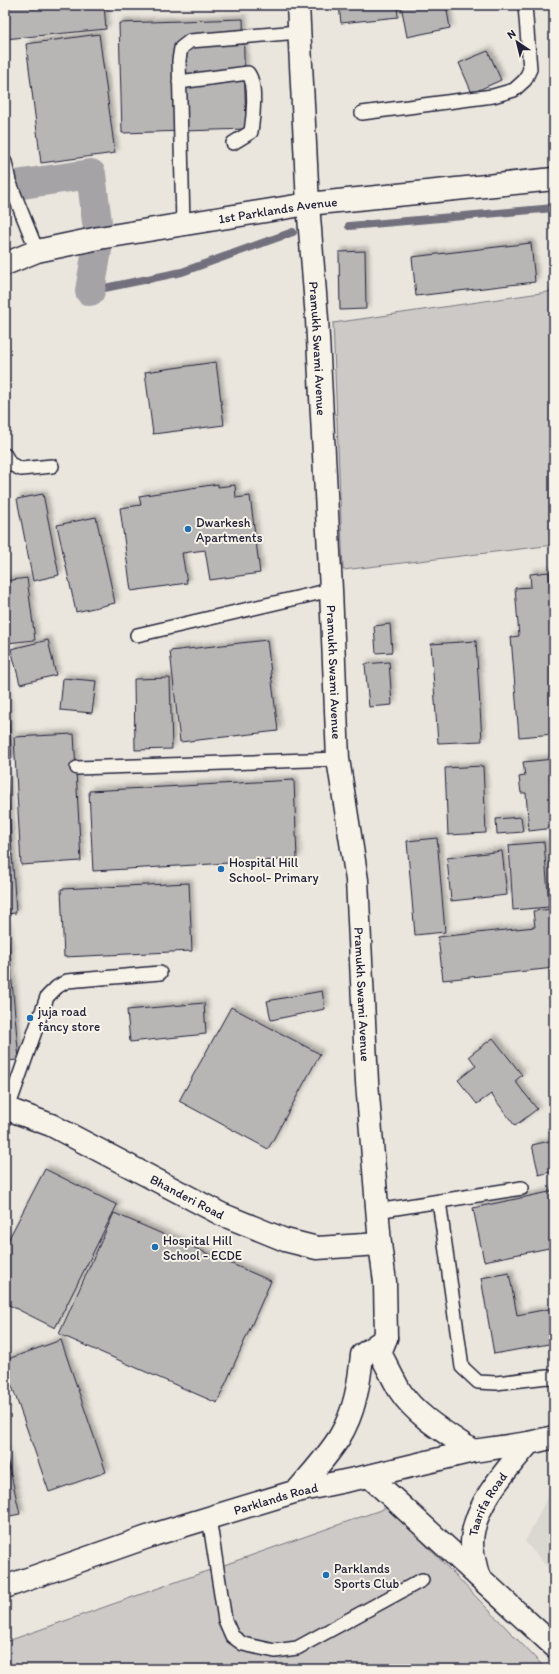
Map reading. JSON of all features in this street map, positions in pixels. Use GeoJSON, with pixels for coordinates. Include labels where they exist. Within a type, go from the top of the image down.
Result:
{"type":"FeatureCollection","features":[{"type":"Feature","properties":{"kind":"street","name":"Pramukh Swami Avenue"},"geometry":{"type":"LineString","coordinates":[[298,5],[308,204],[317,319],[332,590],[338,759],[357,880],[367,1082],[377,1211],[385,1282],[386,1338],[380,1353],[401,1392],[417,1410],[443,1431],[473,1451]]}},
{"type":"Feature","properties":{"kind":"street","name":"1st Parklands Avenue"},"geometry":{"type":"LineString","coordinates":[[5,264],[37,251],[99,238],[308,204],[554,179]]}},
{"type":"Feature","properties":{"kind":"street","name":"Bhanderi Road"},"geometry":{"type":"LineString","coordinates":[[6,1111],[51,1125],[221,1214],[284,1240],[317,1248],[380,1244]]}},
{"type":"Feature","properties":{"kind":"street"},"geometry":{"type":"LineString","coordinates":[[297,1491],[339,1438],[351,1413],[358,1388],[362,1355],[386,1338]]}},
{"type":"Feature","properties":{"kind":"street","name":"Parklands Road"},"geometry":{"type":"LineString","coordinates":[[5,1587],[156,1534],[297,1491],[369,1476],[473,1451],[529,1443],[554,1437]]}},
{"type":"Feature","properties":{"kind":"street","name":"Taarifa Road"},"geometry":{"type":"LineString","coordinates":[[478,1576],[472,1542],[477,1518],[490,1493],[529,1443]]}},
{"type":"Feature","properties":{"kind":"street"},"geometry":{"type":"LineString","coordinates":[[369,1476],[554,1646]]}},
{"type":"Feature","properties":{"kind":"lane"},"geometry":{"type":"LineString","coordinates":[[362,113],[493,96],[514,90],[525,80],[530,69],[525,5]]}},
{"type":"Feature","properties":{"kind":"lane"},"geometry":{"type":"LineString","coordinates":[[183,224],[179,82],[179,60],[181,48],[190,41],[299,32]]}},
{"type":"Feature","properties":{"kind":"lane"},"geometry":{"type":"LineString","coordinates":[[179,82],[248,73],[252,77],[253,115],[251,132],[233,143]]}},
{"type":"Feature","properties":{"kind":"lane"},"geometry":{"type":"LineString","coordinates":[[5,162],[9,181],[37,251]]}},
{"type":"Feature","properties":{"kind":"lane"},"geometry":{"type":"LineString","coordinates":[[5,455],[10,464],[21,469],[52,466]]}},
{"type":"Feature","properties":{"kind":"lane"},"geometry":{"type":"LineString","coordinates":[[137,635],[332,590]]}},
{"type":"Feature","properties":{"kind":"lane"},"geometry":{"type":"LineString","coordinates":[[77,768],[338,759]]}},
{"type":"Feature","properties":{"kind":"lane"},"geometry":{"type":"LineString","coordinates":[[6,1111],[47,997],[57,987],[67,981],[160,973]]}},
{"type":"Feature","properties":{"kind":"lane"},"geometry":{"type":"LineString","coordinates":[[377,1211],[522,1188]]}},
{"type":"Feature","properties":{"kind":"lane"},"geometry":{"type":"LineString","coordinates":[[439,1201],[462,1367],[478,1382],[496,1383],[547,1377],[554,1379]]}},
{"type":"Feature","properties":{"kind":"lane"},"geometry":{"type":"LineString","coordinates":[[209,1518],[225,1620],[232,1636],[244,1644],[275,1650],[297,1648],[422,1580]]}},
{"type":"Feature","properties":{"kind":"shaded area"},"geometry":{"type":"Polygon","coordinates":[[[554,291],[554,545],[343,570],[333,323],[554,291]]]}},
{"type":"Feature","properties":{"kind":"shaded area"},"geometry":{"type":"Polygon","coordinates":[[[554,1483],[554,1574],[525,1542],[554,1483]]]}},
{"type":"Feature","properties":{"kind":"shaded area","name":"Parklands Sports Club"},"geometry":{"type":"Polygon","coordinates":[[[389,1507],[546,1669],[5,1669],[5,1642],[389,1507]]]}},
{"type":"Feature","properties":{"kind":"building"},"geometry":{"type":"Polygon","coordinates":[[[5,5],[104,5],[106,29],[5,39],[5,5]]]}},
{"type":"Feature","properties":{"kind":"building"},"geometry":{"type":"Polygon","coordinates":[[[339,5],[397,5],[398,17],[341,23],[339,5]]]}},
{"type":"Feature","properties":{"kind":"building"},"geometry":{"type":"Polygon","coordinates":[[[401,5],[446,5],[450,28],[407,37],[401,5]]]}},
{"type":"Feature","properties":{"kind":"building"},"geometry":{"type":"Polygon","coordinates":[[[243,19],[246,129],[122,133],[119,23],[243,19]]]}},
{"type":"Feature","properties":{"kind":"building"},"geometry":{"type":"Polygon","coordinates":[[[99,34],[115,153],[41,163],[26,44],[99,34]]]}},
{"type":"Feature","properties":{"kind":"building"},"geometry":{"type":"Polygon","coordinates":[[[488,51],[501,80],[472,93],[459,63],[488,51]]]}},
{"type":"Feature","properties":{"kind":"building"},"geometry":{"type":"Polygon","coordinates":[[[531,243],[535,282],[416,296],[412,257],[531,243]]]}},
{"type":"Feature","properties":{"kind":"building"},"geometry":{"type":"Polygon","coordinates":[[[365,251],[366,309],[340,310],[339,252],[365,251]]]}},
{"type":"Feature","properties":{"kind":"building"},"geometry":{"type":"Polygon","coordinates":[[[216,362],[224,425],[153,434],[145,372],[216,362]]]}},
{"type":"Feature","properties":{"kind":"building","name":"Dwarkesh Apartments"},"geometry":{"type":"Polygon","coordinates":[[[218,484],[218,487],[235,485],[236,498],[250,496],[260,573],[210,580],[205,550],[182,553],[187,583],[131,591],[120,508],[141,505],[139,496],[218,484]]]}},
{"type":"Feature","properties":{"kind":"building"},"geometry":{"type":"Polygon","coordinates":[[[43,494],[59,575],[33,581],[17,499],[43,494]]]}},
{"type":"Feature","properties":{"kind":"building"},"geometry":{"type":"Polygon","coordinates":[[[96,517],[115,603],[76,612],[57,525],[96,517]]]}},
{"type":"Feature","properties":{"kind":"building"},"geometry":{"type":"Polygon","coordinates":[[[549,572],[554,630],[554,734],[519,737],[511,637],[519,636],[515,588],[531,587],[530,574],[549,572]]]}},
{"type":"Feature","properties":{"kind":"building"},"geometry":{"type":"Polygon","coordinates":[[[27,578],[35,640],[7,643],[5,622],[5,581],[27,578]]]}},
{"type":"Feature","properties":{"kind":"building"},"geometry":{"type":"Polygon","coordinates":[[[390,624],[392,652],[376,653],[374,626],[390,624]]]}},
{"type":"Feature","properties":{"kind":"building"},"geometry":{"type":"Polygon","coordinates":[[[48,640],[56,675],[20,684],[11,649],[48,640]]]}},
{"type":"Feature","properties":{"kind":"building"},"geometry":{"type":"Polygon","coordinates":[[[267,640],[278,731],[180,742],[170,651],[267,640]]]}},
{"type":"Feature","properties":{"kind":"building"},"geometry":{"type":"Polygon","coordinates":[[[476,641],[482,741],[438,743],[431,644],[476,641]]]}},
{"type":"Feature","properties":{"kind":"building"},"geometry":{"type":"Polygon","coordinates":[[[389,662],[392,705],[369,707],[365,664],[389,662]]]}},
{"type":"Feature","properties":{"kind":"building"},"geometry":{"type":"Polygon","coordinates":[[[5,674],[12,759],[5,759],[5,674]]]}},
{"type":"Feature","properties":{"kind":"building"},"geometry":{"type":"Polygon","coordinates":[[[63,678],[96,681],[92,713],[60,710],[63,678]]]}},
{"type":"Feature","properties":{"kind":"building"},"geometry":{"type":"Polygon","coordinates":[[[170,678],[172,749],[135,750],[134,679],[170,678]]]}},
{"type":"Feature","properties":{"kind":"building"},"geometry":{"type":"Polygon","coordinates":[[[74,734],[81,861],[21,865],[14,737],[74,734]]]}},
{"type":"Feature","properties":{"kind":"building"},"geometry":{"type":"Polygon","coordinates":[[[554,759],[554,828],[529,831],[526,793],[521,793],[519,777],[525,776],[523,762],[554,759]]]}},
{"type":"Feature","properties":{"kind":"building"},"geometry":{"type":"Polygon","coordinates":[[[483,766],[486,833],[448,835],[445,768],[483,766]]]}},
{"type":"Feature","properties":{"kind":"building"},"geometry":{"type":"Polygon","coordinates":[[[5,777],[7,777],[16,913],[5,914],[5,777]]]}},
{"type":"Feature","properties":{"kind":"building"},"geometry":{"type":"Polygon","coordinates":[[[294,780],[297,859],[93,871],[89,791],[294,780]]]}},
{"type":"Feature","properties":{"kind":"building"},"geometry":{"type":"Polygon","coordinates":[[[521,817],[523,832],[497,834],[496,819],[521,817]]]}},
{"type":"Feature","properties":{"kind":"building"},"geometry":{"type":"Polygon","coordinates":[[[437,838],[445,932],[415,935],[407,841],[437,838]]]}},
{"type":"Feature","properties":{"kind":"building"},"geometry":{"type":"Polygon","coordinates":[[[544,842],[549,907],[513,910],[509,845],[544,842]]]}},
{"type":"Feature","properties":{"kind":"building"},"geometry":{"type":"Polygon","coordinates":[[[502,851],[507,895],[451,901],[447,858],[502,851]]]}},
{"type":"Feature","properties":{"kind":"building"},"geometry":{"type":"Polygon","coordinates":[[[189,883],[192,951],[64,957],[61,889],[189,883]]]}},
{"type":"Feature","properties":{"kind":"building"},"geometry":{"type":"Polygon","coordinates":[[[554,909],[554,968],[443,980],[438,937],[535,927],[533,911],[554,909]]]}},
{"type":"Feature","properties":{"kind":"building"},"geometry":{"type":"Polygon","coordinates":[[[5,927],[7,927],[19,1060],[5,1061],[5,927]]]}},
{"type":"Feature","properties":{"kind":"building"},"geometry":{"type":"Polygon","coordinates":[[[322,991],[325,1009],[271,1020],[267,1001],[322,991]]]}},
{"type":"Feature","properties":{"kind":"building"},"geometry":{"type":"Polygon","coordinates":[[[554,994],[554,1005],[550,1006],[549,995],[554,994]]]}},
{"type":"Feature","properties":{"kind":"building"},"geometry":{"type":"Polygon","coordinates":[[[204,1003],[206,1034],[130,1042],[127,1010],[204,1003]]]}},
{"type":"Feature","properties":{"kind":"building"},"geometry":{"type":"Polygon","coordinates":[[[231,1007],[320,1054],[268,1149],[179,1101],[231,1007]]]}},
{"type":"Feature","properties":{"kind":"building"},"geometry":{"type":"Polygon","coordinates":[[[493,1038],[522,1075],[515,1081],[537,1109],[515,1126],[491,1094],[477,1104],[458,1080],[476,1066],[469,1056],[493,1038]]]}},
{"type":"Feature","properties":{"kind":"building"},"geometry":{"type":"Polygon","coordinates":[[[554,1140],[554,1171],[539,1175],[532,1145],[554,1140]]]}},
{"type":"Feature","properties":{"kind":"building"},"geometry":{"type":"Polygon","coordinates":[[[45,1169],[117,1205],[55,1328],[5,1303],[5,1246],[45,1169]]]}},
{"type":"Feature","properties":{"kind":"building"},"geometry":{"type":"Polygon","coordinates":[[[554,1191],[554,1247],[484,1261],[473,1208],[554,1191]]]}},
{"type":"Feature","properties":{"kind":"building"},"geometry":{"type":"Polygon","coordinates":[[[114,1213],[271,1281],[217,1403],[59,1334],[114,1213]]]}},
{"type":"Feature","properties":{"kind":"building"},"geometry":{"type":"Polygon","coordinates":[[[509,1273],[517,1315],[554,1308],[554,1343],[494,1354],[481,1278],[509,1273]]]}},
{"type":"Feature","properties":{"kind":"building"},"geometry":{"type":"Polygon","coordinates":[[[61,1340],[106,1472],[49,1492],[5,1366],[5,1360],[61,1340]]]}},
{"type":"Feature","properties":{"kind":"building"},"geometry":{"type":"Polygon","coordinates":[[[5,1449],[20,1514],[5,1517],[5,1449]]]}},
{"type":"Feature","properties":{"kind":"waterway"},"geometry":{"type":"LineString","coordinates":[[5,189],[22,184],[91,174],[99,238],[90,291]]}},
{"type":"Feature","properties":{"kind":"waterway"},"geometry":{"type":"LineString","coordinates":[[349,226],[554,208]]}},
{"type":"Feature","properties":{"kind":"waterway"},"geometry":{"type":"LineString","coordinates":[[90,291],[182,272],[293,232]]}},
{"type":"Feature","properties":{"kind":"place","name":"Dwarkesh Apartments"},"geometry":{"type":"Point","coordinates":[188,529]}},
{"type":"Feature","properties":{"kind":"place","name":"Hospital Hill School- Primary"},"geometry":{"type":"Point","coordinates":[221,869]}},
{"type":"Feature","properties":{"kind":"place","name":"juja road fancy store"},"geometry":{"type":"Point","coordinates":[30,1018]}},
{"type":"Feature","properties":{"kind":"place","name":"Hospital Hill School - ECDE"},"geometry":{"type":"Point","coordinates":[155,1247]}},
{"type":"Feature","properties":{"kind":"place","name":"Parklands Sports Club"},"geometry":{"type":"Point","coordinates":[326,1575]}}]}
